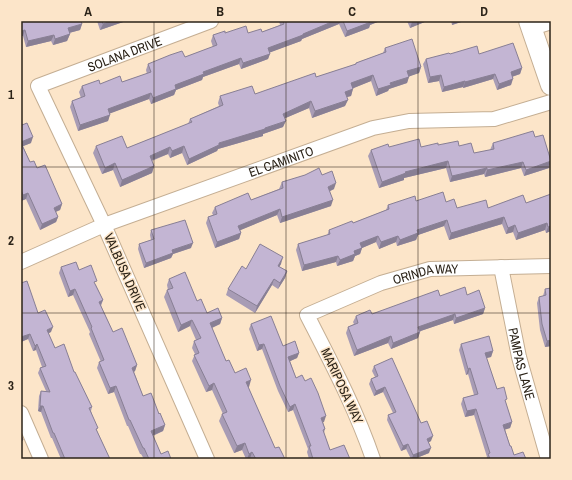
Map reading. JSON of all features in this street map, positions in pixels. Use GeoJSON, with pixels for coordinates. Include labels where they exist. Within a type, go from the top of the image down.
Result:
{"type":"FeatureCollection","features":[{"type":"Feature","properties":{"kind":"street","name":"SOLANA DRIVE"},"geometry":{"type":"LineString","coordinates":[[38,86],[211,21]]}},
{"type":"Feature","properties":{"kind":"street"},"geometry":{"type":"LineString","coordinates":[[551,22],[531,25],[551,85]]}},
{"type":"Feature","properties":{"kind":"street","name":"VALBUSA DRIVE"},"geometry":{"type":"LineString","coordinates":[[38,86],[104,225],[207,459]]}},
{"type":"Feature","properties":{"kind":"street","name":"EL CAMINITO"},"geometry":{"type":"LineString","coordinates":[[21,262],[104,225],[373,128],[409,121],[494,118],[551,102]]}},
{"type":"Feature","properties":{"kind":"street","name":"ORINDA WAY"},"geometry":{"type":"LineString","coordinates":[[307,315],[381,283],[430,269],[551,266]]}},
{"type":"Feature","properties":{"kind":"street","name":"PAMPAS LANE"},"geometry":{"type":"LineString","coordinates":[[501,267],[519,357],[548,459]]}},
{"type":"Feature","properties":{"kind":"street","name":"MARIPOSA WAY"},"geometry":{"type":"LineString","coordinates":[[307,315],[337,374],[366,439],[373,459]]}},
{"type":"Feature","properties":{"kind":"street"},"geometry":{"type":"LineString","coordinates":[[21,413],[41,459]]}},
{"type":"Feature","properties":{"kind":"building"},"geometry":{"type":"Polygon","coordinates":[[[21,21],[81,21],[82,24],[68,28],[70,34],[55,39],[54,35],[28,41],[25,30],[21,31],[21,21]]]}},
{"type":"Feature","properties":{"kind":"building"},"geometry":{"type":"Polygon","coordinates":[[[102,21],[111,21],[103,24],[102,21]]]}},
{"type":"Feature","properties":{"kind":"building"},"geometry":{"type":"Polygon","coordinates":[[[283,21],[334,21],[303,35],[268,48],[270,54],[243,63],[241,58],[203,72],[204,74],[175,85],[176,89],[153,98],[151,93],[108,109],[110,115],[80,125],[72,101],[85,96],[82,86],[99,80],[100,84],[120,76],[122,82],[151,72],[148,64],[170,55],[182,51],[185,57],[217,45],[213,35],[225,31],[225,33],[246,26],[248,33],[261,29],[262,32],[284,24],[283,21]]]}},
{"type":"Feature","properties":{"kind":"building"},"geometry":{"type":"Polygon","coordinates":[[[343,21],[371,21],[371,22],[347,31],[343,21]]]}},
{"type":"Feature","properties":{"kind":"building"},"geometry":{"type":"Polygon","coordinates":[[[412,39],[421,67],[407,71],[409,77],[390,83],[391,85],[378,89],[373,75],[351,83],[353,89],[345,92],[348,100],[315,111],[311,101],[283,114],[286,121],[219,143],[219,145],[189,159],[184,146],[172,151],[170,147],[150,156],[154,166],[122,180],[115,163],[105,168],[96,146],[122,136],[127,148],[192,122],[190,119],[223,105],[220,96],[252,86],[255,94],[315,73],[316,77],[356,64],[386,52],[385,48],[412,39]]]}},
{"type":"Feature","properties":{"kind":"building"},"geometry":{"type":"Polygon","coordinates":[[[513,43],[522,68],[511,72],[513,79],[499,84],[495,74],[444,87],[441,75],[430,77],[426,59],[477,46],[479,54],[513,43]]]}},
{"type":"Feature","properties":{"kind":"building"},"geometry":{"type":"Polygon","coordinates":[[[21,122],[22,125],[27,123],[33,137],[21,142],[21,122]]]}},
{"type":"Feature","properties":{"kind":"building"},"geometry":{"type":"Polygon","coordinates":[[[533,131],[535,137],[543,135],[551,161],[526,170],[523,162],[452,176],[448,161],[405,172],[406,173],[382,182],[371,150],[388,144],[389,147],[419,139],[421,147],[438,143],[438,145],[458,141],[459,146],[471,143],[474,153],[494,149],[493,143],[533,131]]]}},
{"type":"Feature","properties":{"kind":"building"},"geometry":{"type":"Polygon","coordinates":[[[21,143],[30,162],[34,161],[37,168],[45,165],[62,204],[54,208],[58,217],[42,224],[28,193],[23,195],[21,190],[21,143]]]}},
{"type":"Feature","properties":{"kind":"building"},"geometry":{"type":"Polygon","coordinates":[[[319,168],[322,175],[332,171],[336,183],[328,187],[333,200],[282,217],[280,209],[238,226],[241,233],[217,242],[208,217],[217,214],[215,207],[248,193],[251,200],[283,188],[282,182],[305,175],[319,168]]]}},
{"type":"Feature","properties":{"kind":"building"},"geometry":{"type":"Polygon","coordinates":[[[443,192],[446,202],[454,199],[457,208],[486,200],[488,208],[523,195],[526,203],[551,194],[551,226],[548,227],[547,223],[518,233],[515,225],[508,228],[504,217],[451,233],[447,220],[417,230],[418,233],[400,240],[398,236],[381,242],[378,236],[360,243],[362,248],[354,251],[355,254],[340,260],[338,256],[304,265],[298,244],[330,234],[329,230],[352,221],[353,223],[389,209],[388,205],[415,196],[416,201],[443,192]]]}},
{"type":"Feature","properties":{"kind":"building"},"geometry":{"type":"Polygon","coordinates":[[[185,220],[193,243],[172,250],[173,253],[146,263],[139,244],[154,239],[151,230],[185,220]]]}},
{"type":"Feature","properties":{"kind":"building"},"geometry":{"type":"Polygon","coordinates":[[[260,244],[283,257],[278,266],[287,271],[280,283],[274,279],[257,306],[228,289],[242,266],[246,269],[260,244]]]}},
{"type":"Feature","properties":{"kind":"building"},"geometry":{"type":"Polygon","coordinates":[[[76,262],[79,270],[91,265],[97,281],[94,282],[103,300],[99,302],[113,332],[122,328],[137,365],[132,368],[143,396],[151,393],[165,425],[151,431],[161,454],[168,451],[171,459],[149,459],[129,420],[116,386],[110,388],[99,362],[104,360],[91,328],[92,327],[75,289],[70,291],[61,267],[76,262]]]}},
{"type":"Feature","properties":{"kind":"building"},"geometry":{"type":"Polygon","coordinates":[[[185,272],[197,301],[201,299],[207,313],[218,308],[222,318],[210,323],[226,361],[229,360],[235,373],[246,368],[251,380],[246,382],[275,448],[279,447],[285,459],[256,459],[252,452],[249,454],[245,443],[237,446],[222,414],[227,412],[214,383],[209,386],[194,355],[199,353],[194,341],[201,338],[192,320],[181,325],[167,290],[173,288],[169,279],[185,272]]]}},
{"type":"Feature","properties":{"kind":"building"},"geometry":{"type":"Polygon","coordinates":[[[27,281],[38,313],[45,310],[53,327],[47,330],[55,348],[64,344],[74,372],[92,407],[89,408],[98,428],[96,429],[110,459],[65,459],[43,406],[40,406],[41,391],[50,392],[40,368],[46,366],[37,344],[35,346],[30,334],[21,337],[21,283],[27,281]]]}},
{"type":"Feature","properties":{"kind":"building"},"geometry":{"type":"Polygon","coordinates":[[[465,287],[467,295],[479,290],[485,308],[456,318],[455,314],[418,327],[420,332],[393,343],[391,336],[357,350],[348,327],[358,323],[356,316],[370,310],[372,314],[438,290],[440,296],[465,287]]]}},
{"type":"Feature","properties":{"kind":"building"},"geometry":{"type":"Polygon","coordinates":[[[551,288],[551,340],[547,341],[542,324],[539,297],[546,295],[545,289],[551,288]]]}},
{"type":"Feature","properties":{"kind":"building"},"geometry":{"type":"Polygon","coordinates":[[[271,316],[283,346],[295,341],[299,353],[288,357],[296,378],[302,375],[305,381],[311,378],[318,393],[326,416],[321,418],[325,429],[323,430],[330,450],[344,445],[350,459],[313,459],[309,446],[311,446],[295,404],[290,407],[280,386],[264,344],[259,345],[251,324],[271,316]]]}},
{"type":"Feature","properties":{"kind":"building"},"geometry":{"type":"Polygon","coordinates":[[[489,336],[493,351],[485,353],[497,389],[504,387],[507,399],[505,400],[512,422],[503,425],[514,455],[523,452],[526,459],[490,459],[488,454],[490,453],[476,409],[467,411],[463,398],[478,394],[470,368],[468,369],[461,344],[489,336]]]}},
{"type":"Feature","properties":{"kind":"building"},"geometry":{"type":"Polygon","coordinates":[[[392,358],[421,423],[427,421],[433,436],[427,439],[431,448],[413,455],[408,444],[403,446],[388,415],[396,412],[385,387],[376,391],[371,379],[378,376],[374,366],[392,358]]]}}]}
